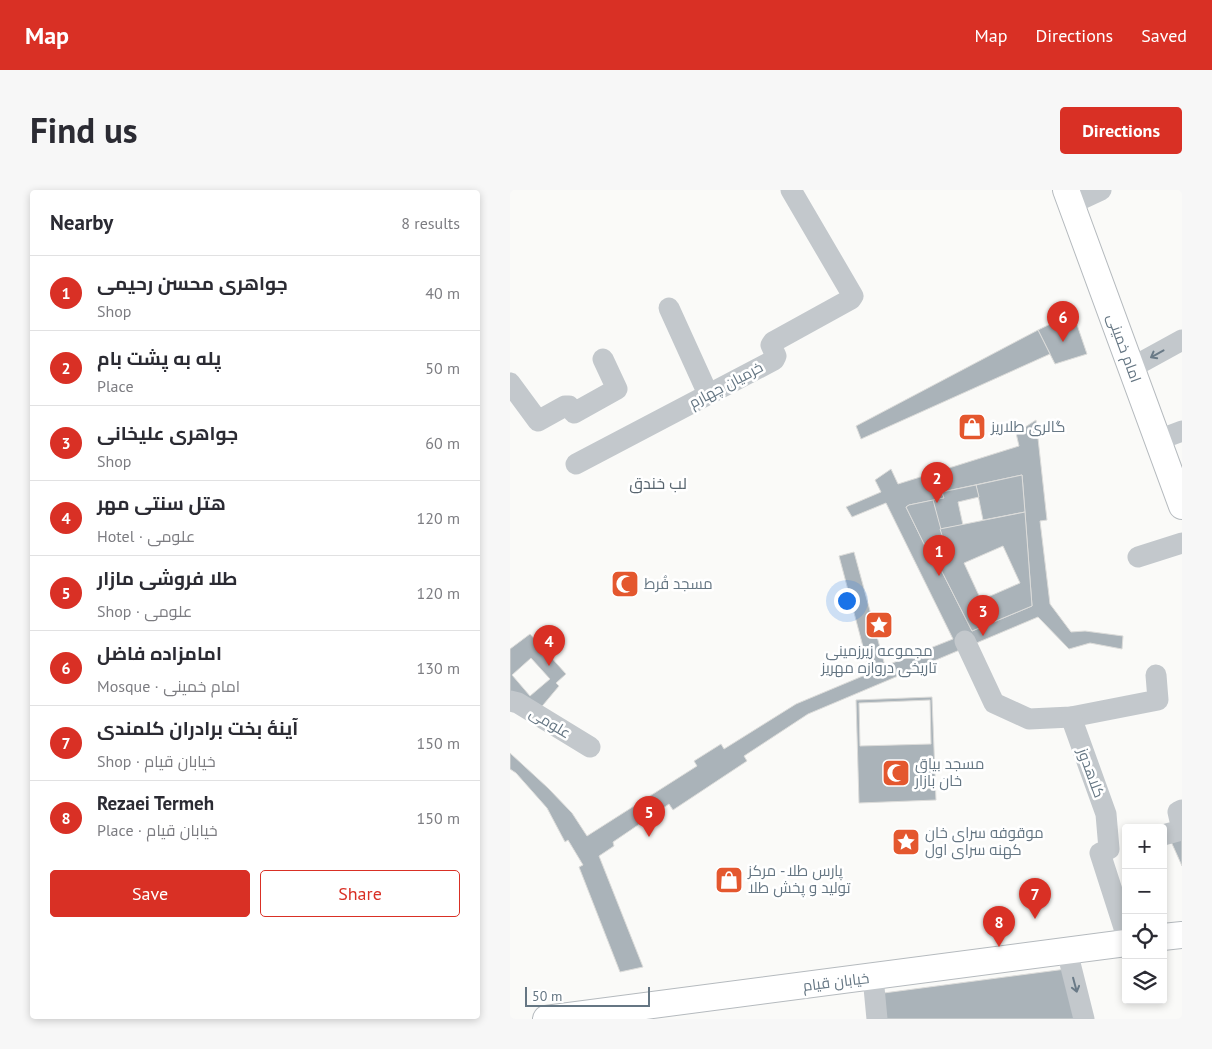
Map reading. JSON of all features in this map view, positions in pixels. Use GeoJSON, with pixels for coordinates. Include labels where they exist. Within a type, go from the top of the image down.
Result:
{"type":"FeatureCollection","features":[{"type":"Feature","properties":{"kind":"main road","name":"امام خمینی"},"geometry":{"type":"LineString","coordinates":[[1068,197],[1182,506]]}},
{"type":"Feature","properties":{"kind":"main road"},"geometry":{"type":"LineString","coordinates":[[1167,937],[1182,935]]}},
{"type":"Feature","properties":{"kind":"main road","name":"خیابان قیام"},"geometry":{"type":"LineString","coordinates":[[546,1019],[625,1014],[873,977],[1122,944]]}},
{"type":"Feature","properties":{"kind":"street","name":"خرمیان چهارم"},"geometry":{"type":"LineString","coordinates":[[576,464],[774,360],[776,356],[771,345],[773,342],[851,299],[853,296],[791,190]]}},
{"type":"Feature","properties":{"kind":"street"},"geometry":{"type":"LineString","coordinates":[[1068,197],[1101,190]]}},
{"type":"Feature","properties":{"kind":"street"},"geometry":{"type":"LineString","coordinates":[[669,308],[708,394]]}},
{"type":"Feature","properties":{"kind":"street"},"geometry":{"type":"LineString","coordinates":[[1131,368],[1182,340]]}},
{"type":"Feature","properties":{"kind":"street"},"geometry":{"type":"LineString","coordinates":[[510,383],[538,421],[565,406],[568,406],[572,412],[575,412],[616,390],[617,387],[604,359]]}},
{"type":"Feature","properties":{"kind":"street"},"geometry":{"type":"LineString","coordinates":[[1158,440],[1182,430]]}},
{"type":"Feature","properties":{"kind":"street"},"geometry":{"type":"LineString","coordinates":[[1138,557],[1182,543]]}},
{"type":"Feature","properties":{"kind":"street"},"geometry":{"type":"LineString","coordinates":[[966,641],[994,703],[1030,719],[1071,717],[1158,700],[1156,675]]}},
{"type":"Feature","properties":{"kind":"street","name":"علومی"},"geometry":{"type":"LineString","coordinates":[[510,701],[590,747]]}},
{"type":"Feature","properties":{"kind":"street","name":"کلاهدوز"},"geometry":{"type":"LineString","coordinates":[[1071,717],[1117,847],[1100,853],[1122,922]]}},
{"type":"Feature","properties":{"kind":"street"},"geometry":{"type":"LineString","coordinates":[[1167,834],[1182,830],[1178,812],[1182,810]]}},
{"type":"Feature","properties":{"kind":"street"},"geometry":{"type":"LineString","coordinates":[[1067,951],[1084,1019]]}},
{"type":"Feature","properties":{"kind":"street"},"geometry":{"type":"LineString","coordinates":[[873,977],[877,1019]]}},
{"type":"Feature","properties":{"kind":"building"},"geometry":{"type":"Polygon","coordinates":[[[1073,313],[1087,354],[1055,364],[1038,330],[1073,313]]]}},
{"type":"Feature","properties":{"kind":"building"},"geometry":{"type":"Polygon","coordinates":[[[1038,330],[1050,354],[861,439],[856,426],[1038,330]]]}},
{"type":"Feature","properties":{"kind":"building"},"geometry":{"type":"Polygon","coordinates":[[[1036,420],[1047,520],[1040,521],[1050,604],[1071,632],[1085,631],[1123,636],[1122,649],[1090,643],[1069,649],[1038,617],[808,714],[744,756],[747,761],[673,810],[669,804],[613,842],[614,846],[599,856],[643,967],[620,972],[579,867],[583,865],[568,840],[565,842],[547,808],[516,773],[510,769],[510,753],[572,813],[587,836],[697,766],[694,761],[721,744],[724,749],[796,704],[870,673],[839,556],[854,552],[885,666],[953,639],[886,503],[852,517],[846,507],[881,492],[875,480],[891,469],[898,484],[1019,446],[1016,433],[1036,420]],[[1022,475],[942,492],[944,498],[906,507],[928,552],[931,550],[972,631],[1032,606],[1022,475]]]}},
{"type":"Feature","properties":{"kind":"building"},"geometry":{"type":"Polygon","coordinates":[[[1022,475],[1025,512],[983,520],[976,485],[1022,475]]]}},
{"type":"Feature","properties":{"kind":"building"},"geometry":{"type":"Polygon","coordinates":[[[976,485],[979,497],[958,502],[963,525],[940,529],[933,500],[944,498],[942,492],[976,485]]]}},
{"type":"Feature","properties":{"kind":"building"},"geometry":{"type":"Polygon","coordinates":[[[933,500],[945,544],[928,552],[906,507],[933,500]]]}},
{"type":"Feature","properties":{"kind":"building"},"geometry":{"type":"Polygon","coordinates":[[[1025,512],[1032,606],[972,631],[931,550],[945,544],[940,529],[1025,512]],[[1003,546],[964,563],[981,600],[1020,583],[1003,546]]]}},
{"type":"Feature","properties":{"kind":"building"},"geometry":{"type":"Polygon","coordinates":[[[530,634],[566,674],[556,683],[559,686],[538,711],[510,693],[510,649],[530,634]],[[531,658],[512,675],[530,696],[550,679],[531,658]]]}},
{"type":"Feature","properties":{"kind":"building","name":"مسجد بیاق خان بازار"},"geometry":{"type":"Polygon","coordinates":[[[932,697],[936,800],[859,803],[856,700],[932,697]],[[930,700],[859,703],[860,746],[931,744],[930,700]]]}},
{"type":"Feature","properties":{"kind":"building"},"geometry":{"type":"Polygon","coordinates":[[[1182,833],[1182,866],[1169,837],[1182,833]]]}},
{"type":"Feature","properties":{"kind":"building"},"geometry":{"type":"Polygon","coordinates":[[[1066,969],[1078,1019],[879,1019],[876,994],[1066,969]]]}},
{"type":"Feature","properties":{"kind":"place","name":"امامزاده فاضل"},"geometry":{"type":"Point","coordinates":[1063,342]}},
{"type":"Feature","properties":{"kind":"place","name":"گالری طلاریز"},"geometry":{"type":"Point","coordinates":[972,427]}},
{"type":"Feature","properties":{"kind":"place","name":"پله به پشت بام"},"geometry":{"type":"Point","coordinates":[937,503]}},
{"type":"Feature","properties":{"kind":"place","name":"جواهری محسن رحیمی"},"geometry":{"type":"Point","coordinates":[939,576]}},
{"type":"Feature","properties":{"kind":"place","name":"مسجد فُرط"},"geometry":{"type":"Point","coordinates":[625,584]}},
{"type":"Feature","properties":{"kind":"place","name":"مجموعه زیرزمینی تاریخی دروازه مهریز"},"geometry":{"type":"Point","coordinates":[879,625]}},
{"type":"Feature","properties":{"kind":"place","name":"جواهری علیخانی"},"geometry":{"type":"Point","coordinates":[983,636]}},
{"type":"Feature","properties":{"kind":"place","name":"هتل سنتی مهر"},"geometry":{"type":"Point","coordinates":[549,666]}},
{"type":"Feature","properties":{"kind":"place","name":"مسجد بیاق خان بازار"},"geometry":{"type":"Point","coordinates":[896,773]}},
{"type":"Feature","properties":{"kind":"place","name":"طلا فروشی مازار"},"geometry":{"type":"Point","coordinates":[649,837]}},
{"type":"Feature","properties":{"kind":"place","name":"موقوفه سرای خان کهنه سرای اول"},"geometry":{"type":"Point","coordinates":[906,842]}},
{"type":"Feature","properties":{"kind":"place","name":"پارس طلا - مرکز تولید و پخش طلا"},"geometry":{"type":"Point","coordinates":[729,880]}},
{"type":"Feature","properties":{"kind":"place","name":"آینهٔ بخت برادران کلمندی"},"geometry":{"type":"Point","coordinates":[1035,919]}},
{"type":"Feature","properties":{"kind":"place","name":"Rezaei Termeh"},"geometry":{"type":"Point","coordinates":[999,947]}},
{"type":"Feature","properties":{"kind":"district","name":"لب خندق"},"geometry":{"type":"Point","coordinates":[658,483]}}]}
